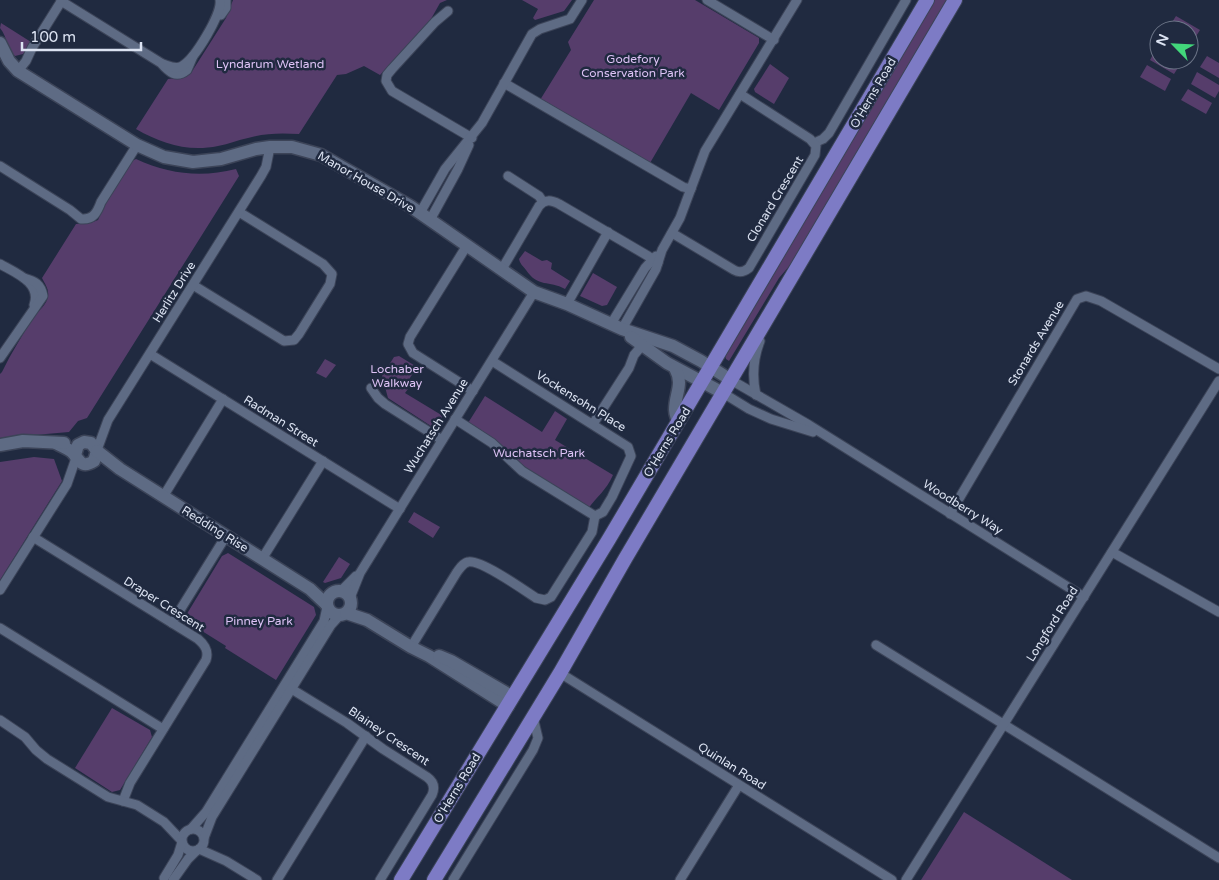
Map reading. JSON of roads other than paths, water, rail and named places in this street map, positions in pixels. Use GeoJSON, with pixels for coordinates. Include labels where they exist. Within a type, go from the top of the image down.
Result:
{"type":"FeatureCollection","features":[{"type":"Feature","properties":{"kind":"main road","name":"O'Herns Road"},"geometry":{"type":"LineString","coordinates":[[400,880],[711,367],[928,0]]}},
{"type":"Feature","properties":{"kind":"main road","name":"O'Herns Road"},"geometry":{"type":"LineString","coordinates":[[434,880],[560,673],[630,550],[955,0]]}},
{"type":"Feature","properties":{"kind":"street"},"geometry":{"type":"LineString","coordinates":[[215,20],[220,7],[220,0]]}},
{"type":"Feature","properties":{"kind":"street"},"geometry":{"type":"LineString","coordinates":[[16,69],[62,1],[161,63],[171,73],[179,74],[187,70],[192,56],[215,20],[226,8],[226,0]]}},
{"type":"Feature","properties":{"kind":"street"},"geometry":{"type":"LineString","coordinates":[[425,217],[445,170],[482,123],[532,34],[540,29],[570,19],[582,0]]}},
{"type":"Feature","properties":{"kind":"street"},"geometry":{"type":"LineString","coordinates":[[707,0],[774,40]]}},
{"type":"Feature","properties":{"kind":"street"},"geometry":{"type":"LineString","coordinates":[[616,327],[686,206],[705,151],[797,0]]}},
{"type":"Feature","properties":{"kind":"street"},"geometry":{"type":"LineString","coordinates":[[740,94],[814,143],[823,139],[829,133],[906,0]]}},
{"type":"Feature","properties":{"kind":"street"},"geometry":{"type":"LineString","coordinates":[[448,11],[435,22],[392,68],[386,81],[392,91],[472,138]]}},
{"type":"Feature","properties":{"kind":"street","name":"Manor House Drive"},"geometry":{"type":"LineString","coordinates":[[1,50],[16,69],[137,145],[164,157],[193,162],[221,160],[265,148],[292,147],[321,155],[392,195],[534,292],[568,304],[616,327],[647,344],[675,368],[723,393]]}},
{"type":"Feature","properties":{"kind":"street"},"geometry":{"type":"LineString","coordinates":[[504,83],[677,184],[691,189]]}},
{"type":"Feature","properties":{"kind":"street","name":"Clonard Crescent"},"geometry":{"type":"LineString","coordinates":[[672,233],[734,270],[745,271],[749,268],[814,158],[817,149],[814,143]]}},
{"type":"Feature","properties":{"kind":"street"},"geometry":{"type":"LineString","coordinates":[[0,166],[70,210],[81,219],[87,220],[93,217],[100,202],[137,145]]}},
{"type":"Feature","properties":{"kind":"street","name":"Herlitz Drive"},"geometry":{"type":"LineString","coordinates":[[85,442],[100,430],[108,420],[239,212],[261,176],[265,148]]}},
{"type":"Feature","properties":{"kind":"street"},"geometry":{"type":"LineString","coordinates":[[508,176],[540,196],[543,202]]}},
{"type":"Feature","properties":{"kind":"street"},"geometry":{"type":"LineString","coordinates":[[502,269],[543,202],[549,200],[608,232],[655,261]]}},
{"type":"Feature","properties":{"kind":"street"},"geometry":{"type":"LineString","coordinates":[[193,285],[284,341],[291,341],[298,336],[330,284],[332,274],[323,264],[239,212]]}},
{"type":"Feature","properties":{"kind":"street"},"geometry":{"type":"LineString","coordinates":[[568,304],[608,232]]}},
{"type":"Feature","properties":{"kind":"street"},"geometry":{"type":"LineString","coordinates":[[466,247],[410,337],[408,344],[413,353],[473,390]]}},
{"type":"Feature","properties":{"kind":"street"},"geometry":{"type":"LineString","coordinates":[[0,264],[24,278],[35,291],[35,301],[32,310],[3,356],[0,366]]}},
{"type":"Feature","properties":{"kind":"street","name":"Wuchatsch Avenue"},"geometry":{"type":"LineString","coordinates":[[204,839],[212,817],[324,621],[360,573],[534,292]]}},
{"type":"Feature","properties":{"kind":"street","name":"Stonards Avenue"},"geometry":{"type":"LineString","coordinates":[[950,514],[1077,299],[1086,296],[1101,301],[1219,369]]}},
{"type":"Feature","properties":{"kind":"street"},"geometry":{"type":"LineString","coordinates":[[756,395],[753,374],[756,351],[777,302]]}},
{"type":"Feature","properties":{"kind":"street"},"geometry":{"type":"LineString","coordinates":[[594,424],[629,368],[647,344]]}},
{"type":"Feature","properties":{"kind":"street","name":"Manor House Drive"},"geometry":{"type":"LineString","coordinates":[[647,344],[673,346],[731,380]]}},
{"type":"Feature","properties":{"kind":"street","name":"Radman Street"},"geometry":{"type":"LineString","coordinates":[[150,354],[400,509]]}},
{"type":"Feature","properties":{"kind":"street"},"geometry":{"type":"LineString","coordinates":[[689,354],[718,354]]}},
{"type":"Feature","properties":{"kind":"street","name":"Vockensohn Place"},"geometry":{"type":"LineString","coordinates":[[411,647],[457,572],[467,562],[480,564],[536,598],[545,600],[555,593],[592,532],[595,516],[603,512],[610,502],[631,454],[626,444],[492,361]]}},
{"type":"Feature","properties":{"kind":"street"},"geometry":{"type":"LineString","coordinates":[[675,368],[680,384],[675,410],[678,422]]}},
{"type":"Feature","properties":{"kind":"street","name":"Woodberry Way"},"geometry":{"type":"LineString","coordinates":[[731,380],[830,439],[1084,597]]}},
{"type":"Feature","properties":{"kind":"street","name":"Longford Road"},"geometry":{"type":"LineString","coordinates":[[906,880],[1219,381]]}},
{"type":"Feature","properties":{"kind":"street"},"geometry":{"type":"LineString","coordinates":[[372,388],[378,398],[385,404],[442,440]]}},
{"type":"Feature","properties":{"kind":"street","name":"Woodberry Way"},"geometry":{"type":"LineString","coordinates":[[723,393],[749,409],[771,419],[830,439]]}},
{"type":"Feature","properties":{"kind":"street"},"geometry":{"type":"LineString","coordinates":[[163,496],[223,400]]}},
{"type":"Feature","properties":{"kind":"street"},"geometry":{"type":"LineString","coordinates":[[455,419],[492,443],[522,472],[595,516]]}},
{"type":"Feature","properties":{"kind":"street","name":"Herlitz Drive"},"geometry":{"type":"LineString","coordinates":[[97,450],[108,420]]}},
{"type":"Feature","properties":{"kind":"street"},"geometry":{"type":"LineString","coordinates":[[0,446],[22,441],[91,443],[97,450],[96,458],[67,484]]}},
{"type":"Feature","properties":{"kind":"street"},"geometry":{"type":"LineString","coordinates":[[0,590],[67,484],[76,456],[76,448],[85,442]]}},
{"type":"Feature","properties":{"kind":"street"},"geometry":{"type":"LineString","coordinates":[[56,443],[76,456],[84,464],[91,463]]}},
{"type":"Feature","properties":{"kind":"street","name":"Redding Rise"},"geometry":{"type":"LineString","coordinates":[[97,450],[120,470],[262,559],[411,647],[510,701]]}},
{"type":"Feature","properties":{"kind":"street"},"geometry":{"type":"LineString","coordinates":[[262,559],[323,462]]}},
{"type":"Feature","properties":{"kind":"street","name":"Redding Rise"},"geometry":{"type":"LineString","coordinates":[[91,463],[103,464],[120,470]]}},
{"type":"Feature","properties":{"kind":"street"},"geometry":{"type":"LineString","coordinates":[[172,623],[226,536]]}},
{"type":"Feature","properties":{"kind":"street","name":"Draper Crescent"},"geometry":{"type":"LineString","coordinates":[[33,537],[172,623],[203,643],[206,648],[208,656],[130,783],[124,801]]}},
{"type":"Feature","properties":{"kind":"street"},"geometry":{"type":"LineString","coordinates":[[1112,552],[1219,612]]}},
{"type":"Feature","properties":{"kind":"street","name":"Wuchatsch Avenue"},"geometry":{"type":"LineString","coordinates":[[191,829],[206,812],[331,625],[339,603]]}},
{"type":"Feature","properties":{"kind":"street"},"geometry":{"type":"LineString","coordinates":[[0,628],[163,729]]}},
{"type":"Feature","properties":{"kind":"street"},"geometry":{"type":"LineString","coordinates":[[876,645],[1219,858]]}},
{"type":"Feature","properties":{"kind":"street","name":"Quinlan Road"},"geometry":{"type":"LineString","coordinates":[[560,673],[892,880]]}},
{"type":"Feature","properties":{"kind":"street","name":"Blainey Crescent"},"geometry":{"type":"LineString","coordinates":[[288,687],[366,736],[428,777],[432,782],[434,788],[432,796],[380,880]]}},
{"type":"Feature","properties":{"kind":"street"},"geometry":{"type":"LineString","coordinates":[[453,880],[536,743],[537,733],[533,717]]}},
{"type":"Feature","properties":{"kind":"street"},"geometry":{"type":"LineString","coordinates":[[0,720],[25,737],[41,755],[108,797],[137,806],[176,827],[200,832],[204,839],[226,861]]}},
{"type":"Feature","properties":{"kind":"street"},"geometry":{"type":"LineString","coordinates":[[277,880],[366,736]]}},
{"type":"Feature","properties":{"kind":"street"},"geometry":{"type":"LineString","coordinates":[[680,880],[739,785]]}},
{"type":"Feature","properties":{"kind":"street"},"geometry":{"type":"LineString","coordinates":[[164,822],[185,848],[192,851],[197,850],[226,861],[257,880]]}},
{"type":"Feature","properties":{"kind":"street"},"geometry":{"type":"LineString","coordinates":[[169,879],[184,833],[191,829]]}},
{"type":"Feature","properties":{"kind":"street"},"geometry":{"type":"LineString","coordinates":[[169,879],[202,845],[204,839]]}},
{"type":"Feature","properties":{"kind":"park label","name":"Lyndarum Wetland"},"geometry":{"type":"Point","coordinates":[270,64]}},
{"type":"Feature","properties":{"kind":"park label","name":"Godefory Conservation Park"},"geometry":{"type":"Point","coordinates":[633,66]}},
{"type":"Feature","properties":{"kind":"park label","name":"Lochaber Walkway"},"geometry":{"type":"Point","coordinates":[397,376]}},
{"type":"Feature","properties":{"kind":"park label","name":"Wuchatsch Park"},"geometry":{"type":"Point","coordinates":[539,453]}},
{"type":"Feature","properties":{"kind":"park label","name":"Pinney Park"},"geometry":{"type":"Point","coordinates":[259,621]}}]}
